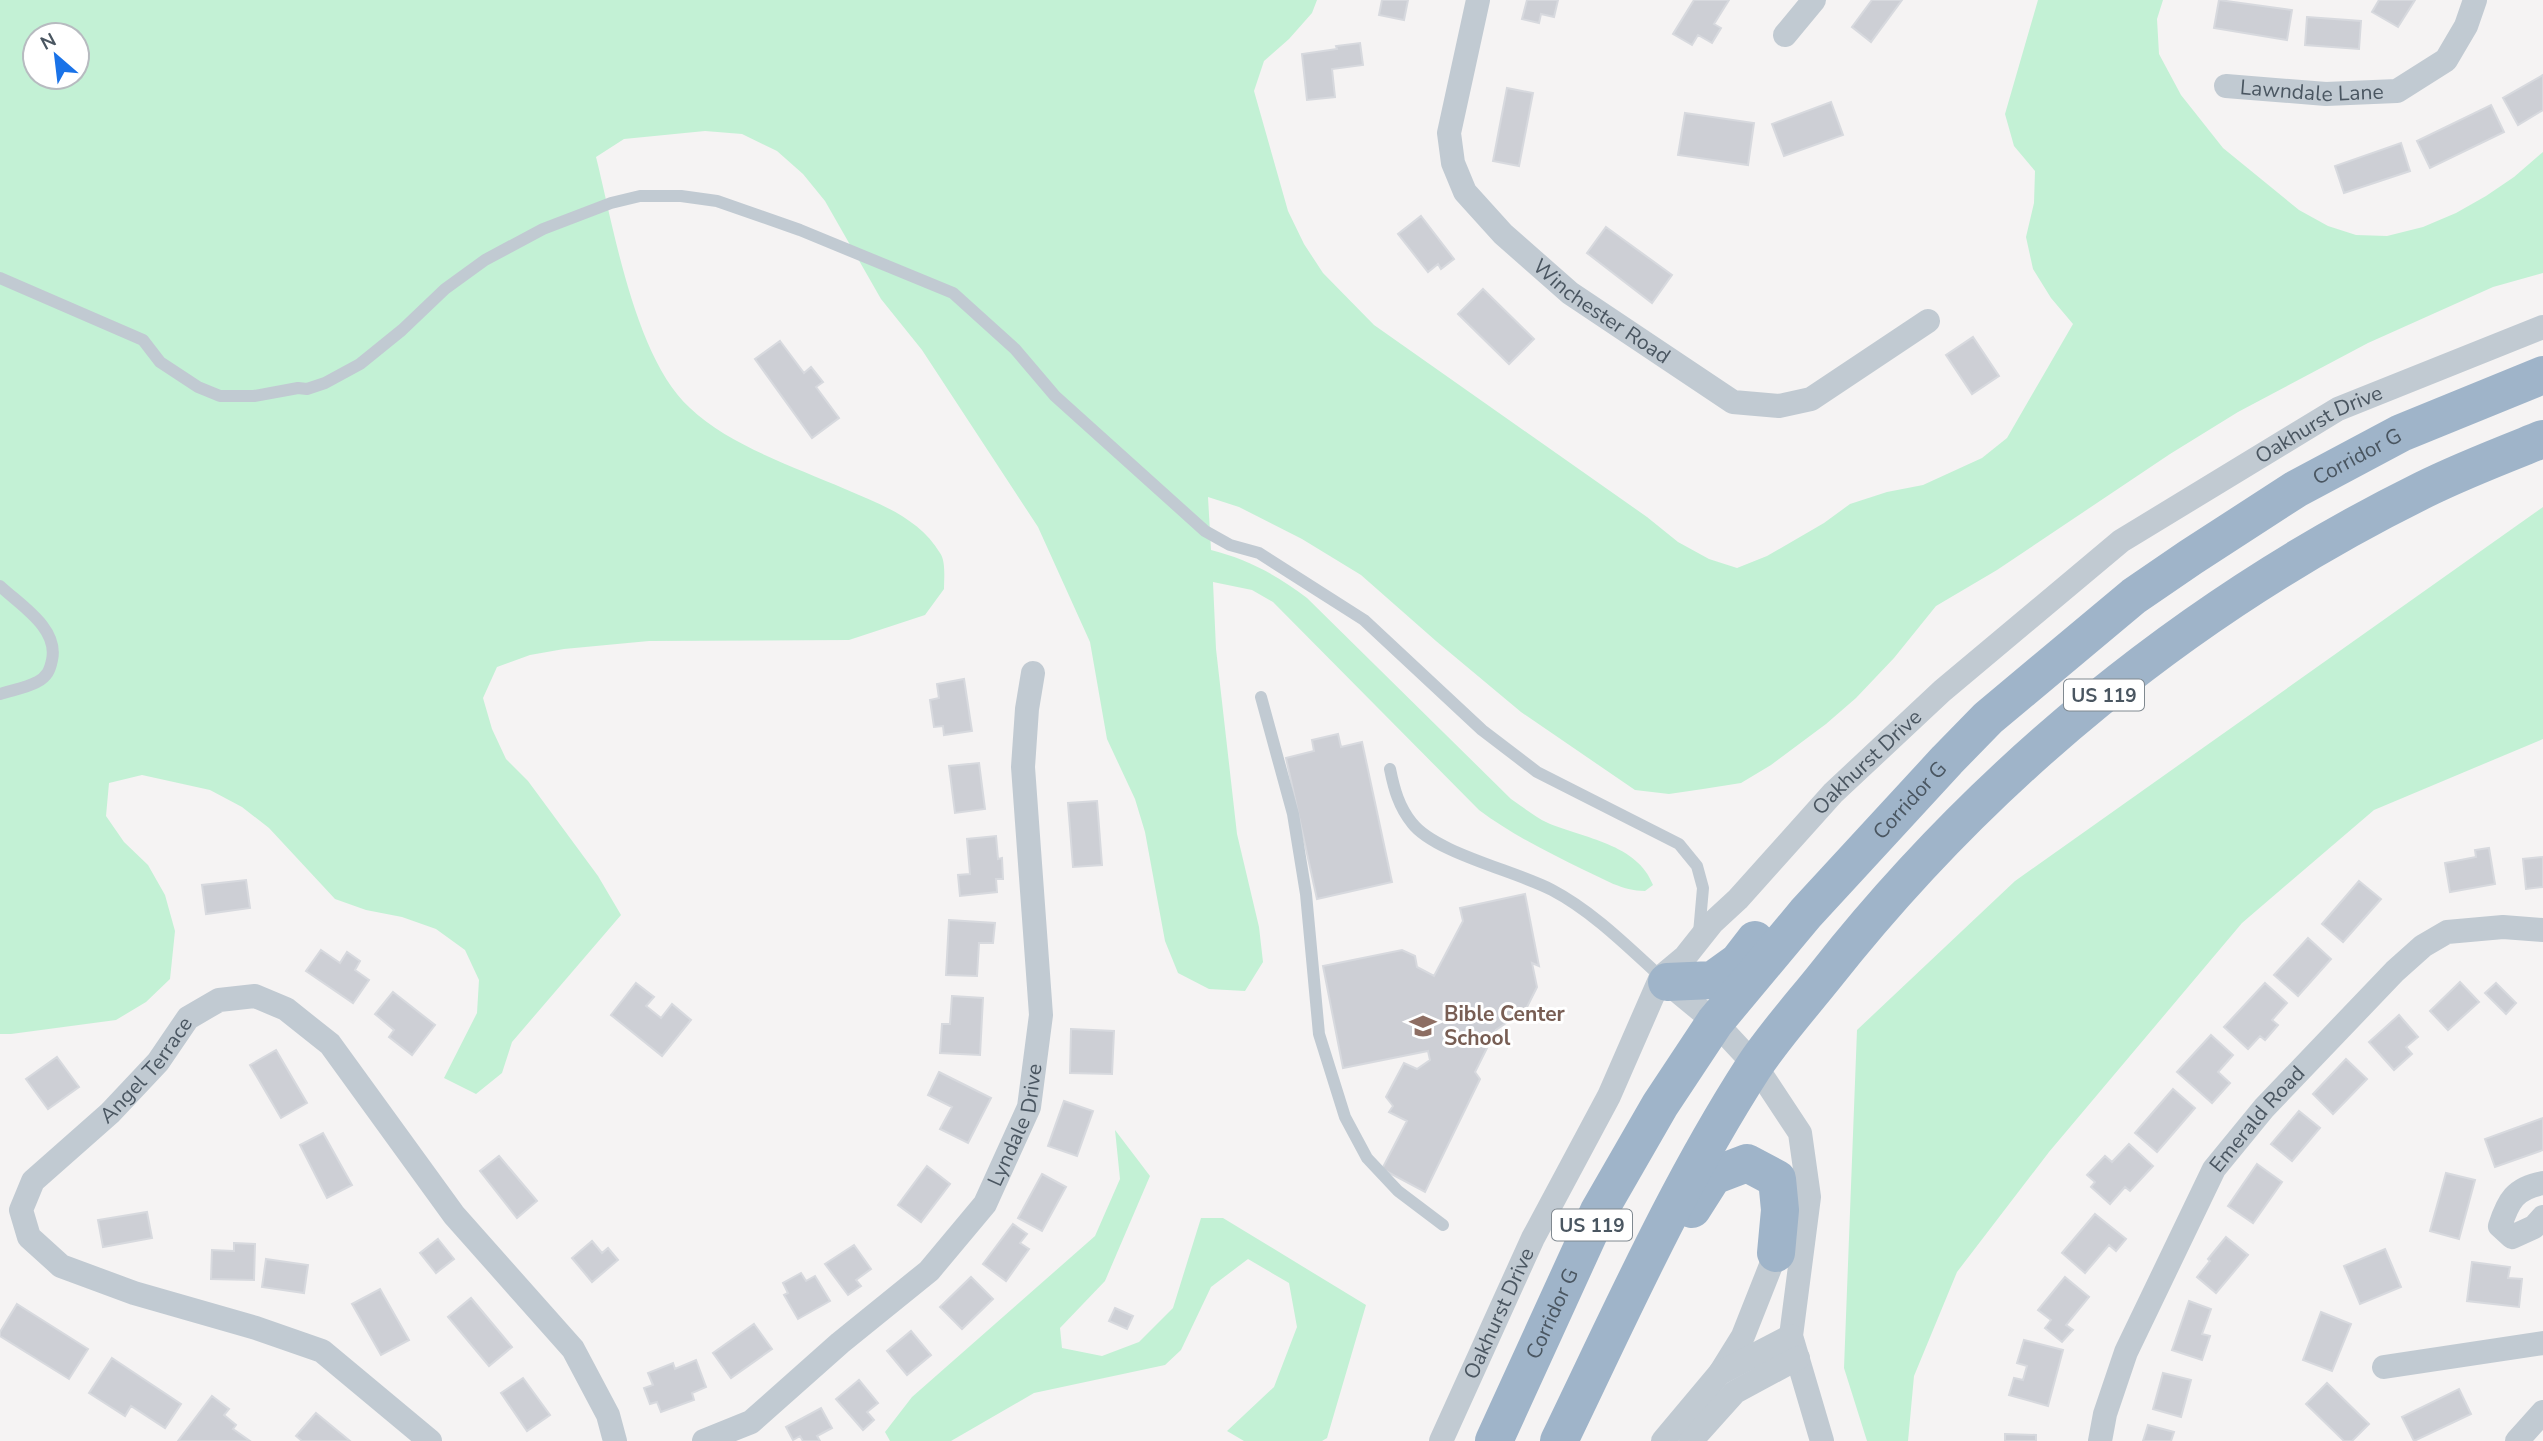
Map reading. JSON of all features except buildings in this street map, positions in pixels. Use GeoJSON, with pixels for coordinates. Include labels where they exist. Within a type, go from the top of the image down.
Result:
{"type":"FeatureCollection","features":[{"type":"Feature","properties":{"kind":"highway","name":"Corridor G"},"geometry":{"type":"LineString","coordinates":[[1494,1441],[1599,1211],[1660,1105],[1715,1023],[1806,913],[1988,718],[2134,596],[2296,489],[2401,433],[2543,375]]}},
{"type":"Feature","properties":{"kind":"highway","name":"US 119"},"geometry":{"type":"LineString","coordinates":[[1559,1441],[1664,1223],[1755,1065],[1860,931],[1947,835],[2037,750],[2137,667],[2232,599],[2323,543],[2424,489],[2543,439]]}},
{"type":"Feature","properties":{"kind":"highway"},"geometry":{"type":"LineString","coordinates":[[1664,979],[1713,980],[1738,962],[1800,885],[1889,802],[1947,760]]}},
{"type":"Feature","properties":{"kind":"highway"},"geometry":{"type":"LineString","coordinates":[[1581,1394],[1713,1176],[1747,1163],[1777,1179],[1780,1210],[1776,1253]]}},
{"type":"Feature","properties":{"kind":"street","name":"Winchester Road"},"geometry":{"type":"LineString","coordinates":[[1478,0],[1449,133],[1453,163],[1465,192],[1503,233],[1570,293],[1733,402],[1779,406],[1811,399],[1928,321]]}},
{"type":"Feature","properties":{"kind":"street"},"geometry":{"type":"LineString","coordinates":[[1785,35],[1814,0]]}},
{"type":"Feature","properties":{"kind":"street","name":"Lawndale Lane"},"geometry":{"type":"LineString","coordinates":[[2226,86],[2326,94],[2397,91],[2446,60],[2466,26],[2476,0]]}},
{"type":"Feature","properties":{"kind":"street","name":"Oakhurst Drive"},"geometry":{"type":"LineString","coordinates":[[1441,1441],[1533,1238],[1609,1096],[1664,979],[1833,793],[1942,691],[2121,541],[2338,410],[2543,327]]}},
{"type":"Feature","properties":{"kind":"street","name":"Lyndale Drive"},"geometry":{"type":"LineString","coordinates":[[704,1441],[756,1431],[840,1343],[929,1271],[985,1204],[1029,1107],[1041,1015],[1023,767],[1027,709],[1033,673]]}},
{"type":"Feature","properties":{"kind":"street","name":"Emerald Road"},"geometry":{"type":"LineString","coordinates":[[2100,1441],[2105,1414],[2126,1352],[2214,1169],[2264,1108],[2395,971],[2423,946],[2447,932],[2503,928],[2543,930]]}},
{"type":"Feature","properties":{"kind":"street"},"geometry":{"type":"LineString","coordinates":[[1664,979],[1715,1023],[1755,1065],[1800,1133],[1809,1197],[1794,1347],[1822,1441]]}},
{"type":"Feature","properties":{"kind":"street","name":"Angel Terrace"},"geometry":{"type":"LineString","coordinates":[[430,1441],[322,1351],[256,1328],[134,1293],[61,1266],[29,1237],[21,1210],[33,1181],[110,1113],[158,1062],[188,1018],[219,1000],[256,996],[286,1009],[330,1044],[454,1215],[573,1349],[608,1415],[615,1441]]}},
{"type":"Feature","properties":{"kind":"street"},"geometry":{"type":"LineString","coordinates":[[1663,1441],[1720,1373],[1743,1336],[1776,1253],[1805,1168]]}},
{"type":"Feature","properties":{"kind":"street"},"geometry":{"type":"LineString","coordinates":[[2543,1183],[2532,1185],[2508,1200],[2500,1226],[2512,1237],[2534,1227],[2543,1217]]}},
{"type":"Feature","properties":{"kind":"street"},"geometry":{"type":"LineString","coordinates":[[2384,1367],[2543,1343]]}},
{"type":"Feature","properties":{"kind":"street"},"geometry":{"type":"LineString","coordinates":[[1720,1373],[1794,1347]]}},
{"type":"Feature","properties":{"kind":"street"},"geometry":{"type":"LineString","coordinates":[[1691,1441],[1735,1392],[1794,1347]]}},
{"type":"Feature","properties":{"kind":"street"},"geometry":{"type":"LineString","coordinates":[[2517,1441],[2543,1412]]}},
{"type":"Feature","properties":{"kind":"lane"},"geometry":{"type":"LineString","coordinates":[[0,278],[143,340],[160,362],[198,387],[220,396],[254,396],[298,388],[307,389],[325,383],[360,364],[402,330],[445,289],[485,260],[543,229],[611,203],[640,196],[717,201],[800,230],[953,293],[1016,349],[1055,396],[1205,531],[1230,545],[1259,553],[1364,620],[1482,730],[1537,772],[1679,844],[1696,866],[1703,888],[1699,940]]}},
{"type":"Feature","properties":{"kind":"lane"},"geometry":{"type":"LineString","coordinates":[[0,586],[40,623],[51,639],[53,656],[49,673],[37,682],[0,694]]}},
{"type":"Feature","properties":{"kind":"lane"},"geometry":{"type":"LineString","coordinates":[[1261,697],[1293,814],[1306,894],[1319,1034],[1345,1117],[1367,1158],[1398,1191],[1443,1225]]}},
{"type":"Feature","properties":{"kind":"lane"},"geometry":{"type":"LineString","coordinates":[[1390,769],[1396,796],[1413,825],[1443,846],[1554,891],[1608,929],[1664,979]]}},
{"type":"Feature","properties":{"kind":"green space"},"geometry":{"type":"Polygon","coordinates":[[[0,0],[1317,0],[1312,13],[1289,39],[1264,61],[1254,91],[1288,211],[1304,244],[1323,273],[1374,325],[1647,517],[1678,542],[1709,559],[1737,568],[1767,556],[1824,523],[1850,504],[1887,492],[1923,485],[1982,458],[2007,438],[2073,324],[2051,298],[2033,269],[2026,237],[2034,203],[2035,171],[2014,146],[2005,114],[2038,0],[2163,0],[2157,19],[2159,54],[2181,95],[2223,148],[2299,210],[2328,226],[2356,235],[2387,236],[2423,227],[2456,213],[2514,177],[2543,152],[2543,273],[2493,287],[2368,343],[2238,412],[2170,454],[1997,570],[1936,606],[1894,658],[1856,698],[1771,765],[1741,783],[1669,794],[1635,790],[1521,712],[1361,575],[1302,539],[1239,507],[1208,497],[1211,550],[1261,569],[1307,598],[1511,799],[1548,823],[1622,851],[1646,871],[1653,885],[1645,891],[1613,884],[1491,819],[1273,602],[1252,590],[1213,582],[1216,649],[1237,834],[1259,927],[1263,962],[1245,991],[1209,989],[1178,973],[1165,941],[1145,832],[1135,799],[1107,739],[1090,642],[1038,527],[922,350],[881,299],[825,201],[803,174],[777,151],[742,134],[705,131],[624,139],[596,157],[629,291],[655,358],[671,386],[690,408],[743,445],[885,507],[910,521],[942,556],[944,589],[925,615],[849,640],[649,641],[564,649],[530,655],[497,667],[483,698],[492,729],[506,759],[528,781],[598,876],[621,915],[512,1042],[502,1073],[476,1094],[444,1078],[477,1013],[479,980],[465,950],[436,929],[335,899],[269,828],[242,807],[210,790],[142,775],[109,783],[106,816],[124,842],[148,865],[165,895],[175,931],[170,979],[146,1002],[116,1020],[0,1034],[0,0]]]}},
{"type":"Feature","properties":{"kind":"green space"},"geometry":{"type":"Polygon","coordinates":[[[2543,507],[2543,739],[2374,810],[2242,923],[2049,1152],[1957,1272],[1914,1376],[1908,1441],[1867,1441],[1844,1368],[1857,1030],[2015,881],[2543,507]]]}},
{"type":"Feature","properties":{"kind":"green space"},"geometry":{"type":"Polygon","coordinates":[[[1115,1130],[1150,1176],[1105,1281],[1060,1328],[1062,1348],[1102,1356],[1139,1342],[1173,1308],[1201,1218],[1223,1218],[1366,1305],[1327,1438],[1322,1441],[1244,1441],[1227,1431],[1274,1387],[1297,1327],[1289,1283],[1248,1259],[1211,1287],[1181,1350],[1165,1365],[1034,1393],[951,1441],[890,1441],[885,1432],[912,1397],[1095,1236],[1120,1179],[1115,1130]]]}},
{"type":"Feature","properties":{"kind":"place","name":"Bible Center School"},"geometry":{"type":"Point","coordinates":[1423,1026]}}]}
